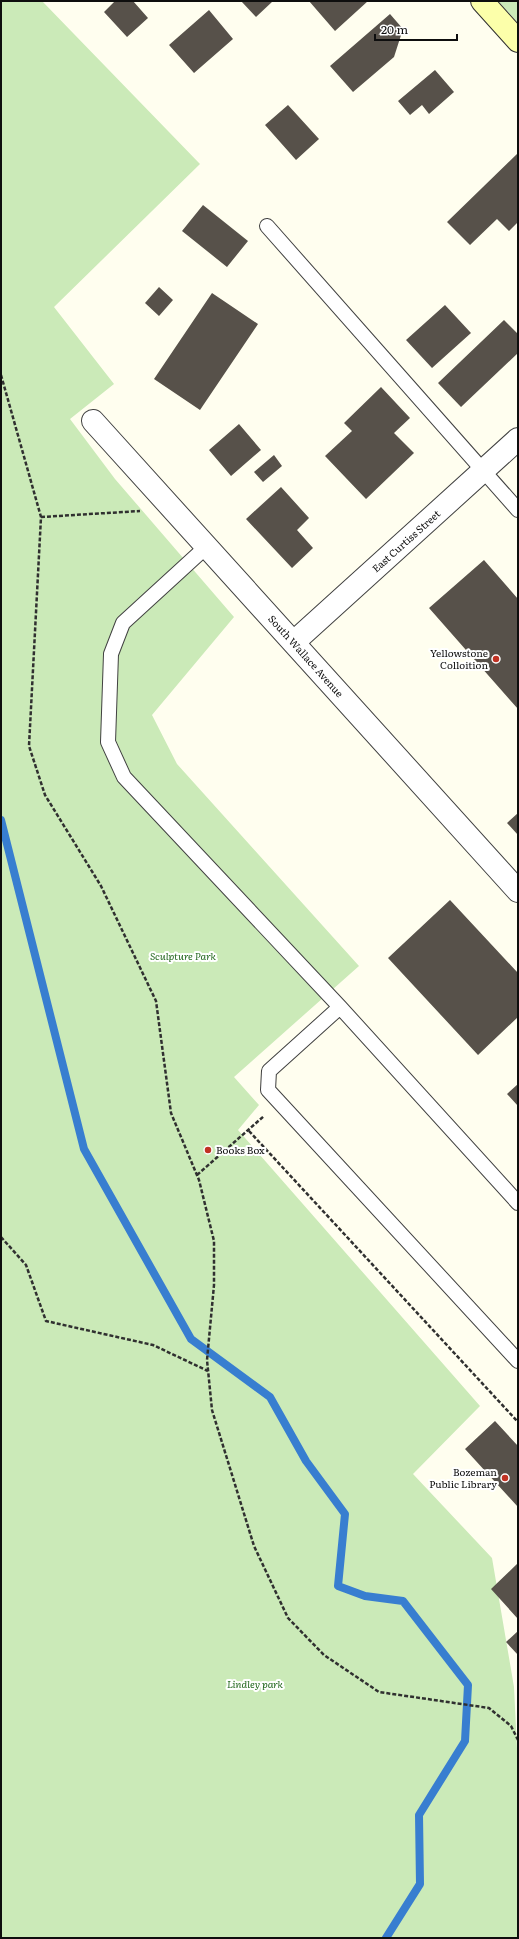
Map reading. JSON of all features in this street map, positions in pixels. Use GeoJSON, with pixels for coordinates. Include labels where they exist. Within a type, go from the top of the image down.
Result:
{"type":"FeatureCollection","features":[{"type":"Feature","properties":{"kind":"street"},"geometry":{"type":"LineString","coordinates":[[482,1],[518,41]]}},
{"type":"Feature","properties":{"kind":"street","name":"South Wallace Avenue"},"geometry":{"type":"LineString","coordinates":[[93,421],[518,891]]}},
{"type":"Feature","properties":{"kind":"street","name":"East Curtiss Street"},"geometry":{"type":"LineString","coordinates":[[294,642],[518,439]]}},
{"type":"Feature","properties":{"kind":"lane"},"geometry":{"type":"LineString","coordinates":[[267,226],[518,510]]}},
{"type":"Feature","properties":{"kind":"lane"},"geometry":{"type":"LineString","coordinates":[[206,547],[123,623],[111,654],[108,742],[124,777],[340,1007],[518,1204]]}},
{"type":"Feature","properties":{"kind":"lane"},"geometry":{"type":"LineString","coordinates":[[340,1007],[269,1071],[268,1090],[515,1352]]}},
{"type":"Feature","properties":{"kind":"path"},"geometry":{"type":"LineString","coordinates":[[1,375],[41,517],[29,746],[45,795],[101,886],[156,1001],[171,1113],[197,1175],[214,1241],[214,1285],[207,1360],[212,1410],[254,1546],[288,1618],[324,1654],[379,1692],[489,1708],[511,1726],[518,1740]]}},
{"type":"Feature","properties":{"kind":"path"},"geometry":{"type":"LineString","coordinates":[[41,517],[172,509]]}},
{"type":"Feature","properties":{"kind":"path"},"geometry":{"type":"LineString","coordinates":[[197,1175],[249,1131],[279,1102]]}},
{"type":"Feature","properties":{"kind":"path"},"geometry":{"type":"LineString","coordinates":[[249,1131],[518,1422]]}},
{"type":"Feature","properties":{"kind":"path"},"geometry":{"type":"LineString","coordinates":[[1,1237],[26,1265],[46,1321],[153,1345],[208,1371]]}},
{"type":"Feature","properties":{"kind":"green space"},"geometry":{"type":"Polygon","coordinates":[[[1,1],[42,1],[200,164],[54,307],[114,384],[70,419],[115,479],[234,617],[152,715],[177,764],[359,966],[234,1077],[259,1105],[238,1130],[480,1406],[413,1474],[492,1558],[514,1687],[518,1769],[518,1938],[1,1938],[1,1]]]}},
{"type":"Feature","properties":{"kind":"green space"},"geometry":{"type":"Polygon","coordinates":[[[498,1],[518,1],[518,23],[498,1]]]}},
{"type":"Feature","properties":{"kind":"building"},"geometry":{"type":"Polygon","coordinates":[[[115,1],[133,1],[148,18],[127,37],[104,12],[115,1]]]}},
{"type":"Feature","properties":{"kind":"building"},"geometry":{"type":"Polygon","coordinates":[[[241,1],[273,1],[256,17],[241,1]]]}},
{"type":"Feature","properties":{"kind":"building"},"geometry":{"type":"Polygon","coordinates":[[[309,1],[368,1],[335,31],[309,1]]]}},
{"type":"Feature","properties":{"kind":"building"},"geometry":{"type":"Polygon","coordinates":[[[209,10],[233,39],[194,73],[169,45],[209,10]]]}},
{"type":"Feature","properties":{"kind":"building"},"geometry":{"type":"Polygon","coordinates":[[[390,14],[403,29],[394,57],[353,92],[330,66],[390,14]]]}},
{"type":"Feature","properties":{"kind":"building"},"geometry":{"type":"Polygon","coordinates":[[[435,70],[454,92],[429,114],[422,105],[410,115],[398,101],[435,70]]]}},
{"type":"Feature","properties":{"kind":"building"},"geometry":{"type":"Polygon","coordinates":[[[288,105],[319,139],[296,160],[265,125],[288,105]]]}},
{"type":"Feature","properties":{"kind":"building"},"geometry":{"type":"Polygon","coordinates":[[[518,153],[518,222],[509,231],[497,219],[470,245],[447,222],[518,153]]]}},
{"type":"Feature","properties":{"kind":"building"},"geometry":{"type":"Polygon","coordinates":[[[203,205],[248,241],[227,267],[182,231],[203,205]]]}},
{"type":"Feature","properties":{"kind":"building"},"geometry":{"type":"Polygon","coordinates":[[[159,287],[173,300],[159,316],[145,303],[159,287]]]}},
{"type":"Feature","properties":{"kind":"building"},"geometry":{"type":"Polygon","coordinates":[[[212,293],[258,324],[200,410],[154,379],[212,293]]]}},
{"type":"Feature","properties":{"kind":"building"},"geometry":{"type":"Polygon","coordinates":[[[445,305],[471,333],[432,368],[406,340],[445,305]]]}},
{"type":"Feature","properties":{"kind":"building"},"geometry":{"type":"Polygon","coordinates":[[[504,320],[518,334],[518,353],[461,407],[438,383],[504,320]]]}},
{"type":"Feature","properties":{"kind":"building"},"geometry":{"type":"Polygon","coordinates":[[[381,387],[410,418],[394,433],[414,453],[366,499],[325,456],[352,431],[344,423],[381,387]]]}},
{"type":"Feature","properties":{"kind":"building"},"geometry":{"type":"Polygon","coordinates":[[[239,424],[261,450],[231,476],[209,450],[239,424]]]}},
{"type":"Feature","properties":{"kind":"building"},"geometry":{"type":"Polygon","coordinates":[[[274,455],[282,466],[263,482],[254,472],[274,455]]]}},
{"type":"Feature","properties":{"kind":"building"},"geometry":{"type":"Polygon","coordinates":[[[281,487],[309,518],[297,530],[313,548],[292,568],[246,519],[281,487]]]}},
{"type":"Feature","properties":{"kind":"building","name":"Yellowstone Colloition"},"geometry":{"type":"Polygon","coordinates":[[[484,560],[518,599],[518,709],[429,608],[484,560]]]}},
{"type":"Feature","properties":{"kind":"building"},"geometry":{"type":"Polygon","coordinates":[[[518,813],[518,835],[507,823],[518,813]]]}},
{"type":"Feature","properties":{"kind":"building"},"geometry":{"type":"Polygon","coordinates":[[[450,900],[518,973],[518,1017],[478,1055],[388,958],[450,900]]]}},
{"type":"Feature","properties":{"kind":"building"},"geometry":{"type":"Polygon","coordinates":[[[518,1084],[518,1106],[507,1094],[518,1084]]]}},
{"type":"Feature","properties":{"kind":"building","name":"Bozeman Public Library"},"geometry":{"type":"Polygon","coordinates":[[[495,1421],[518,1446],[518,1507],[465,1449],[495,1421]]]}},
{"type":"Feature","properties":{"kind":"building"},"geometry":{"type":"Polygon","coordinates":[[[518,1563],[518,1619],[491,1589],[518,1563]]]}},
{"type":"Feature","properties":{"kind":"building"},"geometry":{"type":"Polygon","coordinates":[[[518,1631],[518,1655],[506,1642],[518,1631]]]}},
{"type":"Feature","properties":{"kind":"waterway"},"geometry":{"type":"LineString","coordinates":[[1,820],[84,1149],[191,1339],[270,1397],[306,1461],[345,1514],[338,1586],[365,1596],[403,1601],[468,1685],[465,1741],[419,1815],[420,1884],[386,1938]]}},
{"type":"Feature","properties":{"kind":"place","name":"Yellowstone Colloition"},"geometry":{"type":"Point","coordinates":[496,659]}},
{"type":"Feature","properties":{"kind":"place","name":"Books Box"},"geometry":{"type":"Point","coordinates":[208,1150]}},
{"type":"Feature","properties":{"kind":"place","name":"Bozeman Public Library"},"geometry":{"type":"Point","coordinates":[505,1478]}},
{"type":"Feature","properties":{"kind":"park label","name":"Sculpture Park"},"geometry":{"type":"Point","coordinates":[183,956]}},
{"type":"Feature","properties":{"kind":"park label","name":"Lindley park"},"geometry":{"type":"Point","coordinates":[255,1684]}}]}
